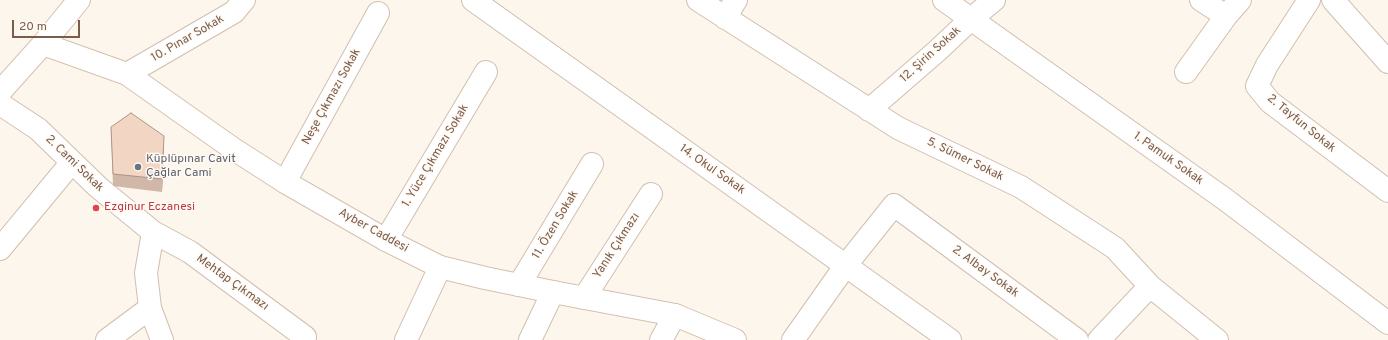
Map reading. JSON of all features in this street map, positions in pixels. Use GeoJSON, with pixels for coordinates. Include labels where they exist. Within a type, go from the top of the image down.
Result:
{"type":"FeatureCollection","features":[{"type":"Feature","properties":{"kind":"street"},"geometry":{"type":"LineString","coordinates":[[0,92],[43,44],[79,0]]}},
{"type":"Feature","properties":{"kind":"street","name":"10. Pınar Sokak"},"geometry":{"type":"LineString","coordinates":[[127,74],[234,12],[244,0]]}},
{"type":"Feature","properties":{"kind":"street","name":"14. Okul Sokak"},"geometry":{"type":"LineString","coordinates":[[473,0],[950,340]]}},
{"type":"Feature","properties":{"kind":"street","name":"5. Sümer Sokak"},"geometry":{"type":"LineString","coordinates":[[698,0],[730,9],[869,110],[898,128],[1021,188],[1115,248],[1150,286],[1216,340]]}},
{"type":"Feature","properties":{"kind":"street","name":"1. Pamuk Sokak"},"geometry":{"type":"LineString","coordinates":[[944,0],[1226,200],[1388,323]]}},
{"type":"Feature","properties":{"kind":"street","name":"12. Şirin Sokak"},"geometry":{"type":"LineString","coordinates":[[869,110],[970,19],[994,0]]}},
{"type":"Feature","properties":{"kind":"street"},"geometry":{"type":"LineString","coordinates":[[1186,72],[1233,8],[1201,0]]}},
{"type":"Feature","properties":{"kind":"street","name":"2. Tayfun Sokak"},"geometry":{"type":"LineString","coordinates":[[1308,0],[1267,64],[1257,86],[1270,102],[1388,192]]}},
{"type":"Feature","properties":{"kind":"street"},"geometry":{"type":"LineString","coordinates":[[1333,0],[1388,62]]}},
{"type":"Feature","properties":{"kind":"street","name":"Neşe Çıkmazı Sokak"},"geometry":{"type":"LineString","coordinates":[[285,182],[378,13]]}},
{"type":"Feature","properties":{"kind":"street","name":"Ayber Caddesi"},"geometry":{"type":"LineString","coordinates":[[43,44],[127,74],[232,148],[285,182],[386,240],[440,267],[553,292],[675,315],[735,340]]}},
{"type":"Feature","properties":{"kind":"street","name":"1. Yüce Çıkmazı Sokak"},"geometry":{"type":"LineString","coordinates":[[386,240],[486,72]]}},
{"type":"Feature","properties":{"kind":"street","name":"2. Cami Sokak"},"geometry":{"type":"LineString","coordinates":[[0,104],[38,129],[98,187],[153,232]]}},
{"type":"Feature","properties":{"kind":"street"},"geometry":{"type":"LineString","coordinates":[[0,249],[72,162]]}},
{"type":"Feature","properties":{"kind":"street","name":"11. Özen Sokak"},"geometry":{"type":"LineString","coordinates":[[519,285],[592,164]]}},
{"type":"Feature","properties":{"kind":"street","name":"Yanık Çıkmazı"},"geometry":{"type":"LineString","coordinates":[[584,298],[651,194]]}},
{"type":"Feature","properties":{"kind":"street","name":"2. Albay Sokak"},"geometry":{"type":"LineString","coordinates":[[846,265],[894,205],[1077,340]]}},
{"type":"Feature","properties":{"kind":"street"},"geometry":{"type":"LineString","coordinates":[[153,232],[146,273],[150,308],[162,340]]}},
{"type":"Feature","properties":{"kind":"street","name":"Mehtap Çıkmazı"},"geometry":{"type":"LineString","coordinates":[[153,232],[190,252],[305,337],[303,340]]}},
{"type":"Feature","properties":{"kind":"street"},"geometry":{"type":"LineString","coordinates":[[793,340],[846,265]]}},
{"type":"Feature","properties":{"kind":"street"},"geometry":{"type":"LineString","coordinates":[[406,340],[440,267]]}},
{"type":"Feature","properties":{"kind":"street"},"geometry":{"type":"LineString","coordinates":[[1099,340],[1150,286]]}},
{"type":"Feature","properties":{"kind":"street"},"geometry":{"type":"LineString","coordinates":[[530,340],[553,292]]}},
{"type":"Feature","properties":{"kind":"street"},"geometry":{"type":"LineString","coordinates":[[107,340],[150,308]]}},
{"type":"Feature","properties":{"kind":"street"},"geometry":{"type":"LineString","coordinates":[[660,340],[675,315]]}},
{"type":"Feature","properties":{"kind":"building","name":"Küplüpınar Cavit Çağlar Cami"},"geometry":{"type":"Polygon","coordinates":[[[131,113],[164,136],[162,179],[113,174],[111,127],[131,113]]]}},
{"type":"Feature","properties":{"kind":"place","name":"Küplüpınar Cavit Çağlar Cami"},"geometry":{"type":"Point","coordinates":[138,167]}},
{"type":"Feature","properties":{"kind":"place","name":"Ezginur Eczanesi"},"geometry":{"type":"Point","coordinates":[96,208]}}]}
